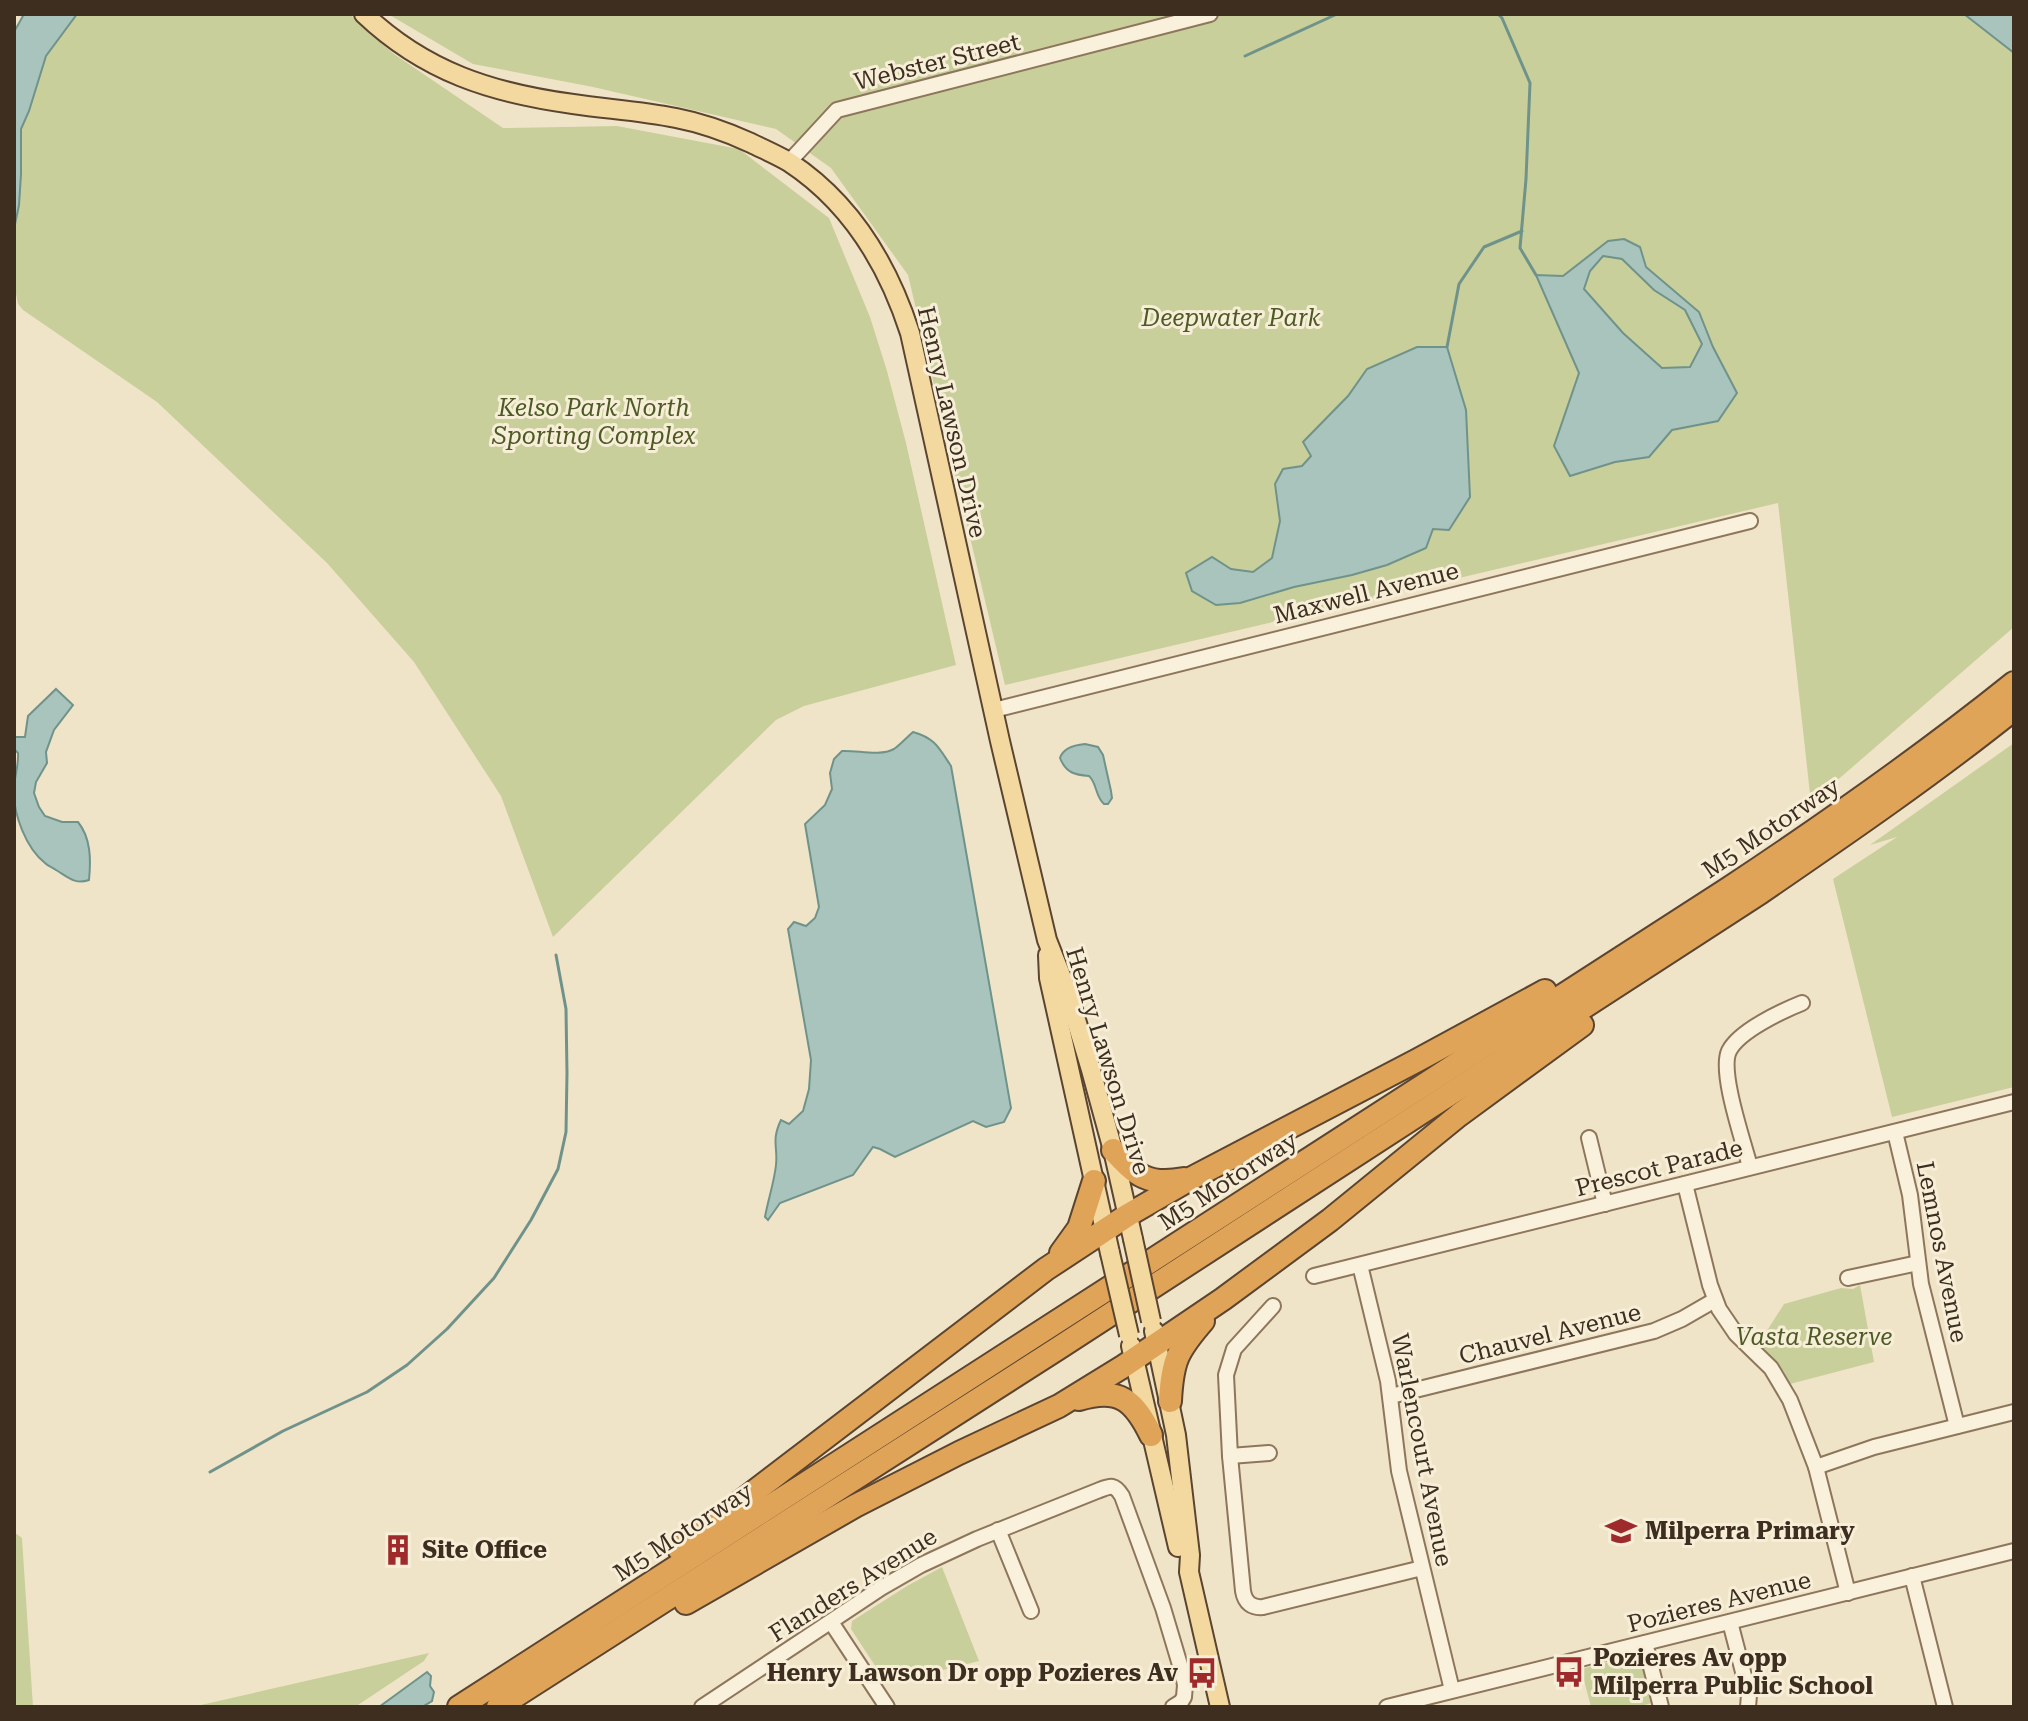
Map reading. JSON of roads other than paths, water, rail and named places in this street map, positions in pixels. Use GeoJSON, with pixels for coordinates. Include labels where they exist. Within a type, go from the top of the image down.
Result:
{"type":"FeatureCollection","features":[{"type":"Feature","properties":{"kind":"highway","name":"M5 Motorway"},"geometry":{"type":"LineString","coordinates":[[496,1696],[1787,850],[1939,742],[2014,683]]}},
{"type":"Feature","properties":{"kind":"highway","name":"M5 Motorway"},"geometry":{"type":"LineString","coordinates":[[459,1707],[496,1696],[1057,1349],[1761,892],[1860,824],[2014,709]]}},
{"type":"Feature","properties":{"kind":"highway"},"geometry":{"type":"LineString","coordinates":[[1046,1269],[1107,1242],[1128,1215],[1192,1178],[1504,1014],[1787,850]]}},
{"type":"Feature","properties":{"kind":"highway"},"geometry":{"type":"LineString","coordinates":[[1059,1406],[1223,1299],[1330,1220],[1459,1115],[1761,892]]}},
{"type":"Feature","properties":{"kind":"highway"},"geometry":{"type":"LineString","coordinates":[[1113,1150],[1146,1180],[1167,1182],[1192,1178]]}},
{"type":"Feature","properties":{"kind":"highway"},"geometry":{"type":"LineString","coordinates":[[496,1696],[703,1532],[1046,1269],[1079,1228],[1094,1181]]}},
{"type":"Feature","properties":{"kind":"highway"},"geometry":{"type":"LineString","coordinates":[[1170,1401],[1178,1353],[1223,1299]]}},
{"type":"Feature","properties":{"kind":"highway"},"geometry":{"type":"LineString","coordinates":[[504,1707],[855,1506],[1059,1406],[1105,1394],[1122,1397],[1142,1416],[1151,1435]]}},
{"type":"Feature","properties":{"kind":"main road","name":"Henry Lawson Drive"},"geometry":{"type":"LineString","coordinates":[[364,14],[391,38],[456,76],[525,96],[705,125],[789,162],[841,207],[885,269],[899,299],[920,374],[1047,940],[1068,993],[1113,1150],[1170,1401],[1183,1479],[1189,1572],[1220,1707]]}},
{"type":"Feature","properties":{"kind":"main road","name":"Henry Lawson Drive"},"geometry":{"type":"LineString","coordinates":[[1047,940],[1049,978],[1107,1242],[1181,1558],[1189,1572]]}},
{"type":"Feature","properties":{"kind":"street","name":"Webster Street"},"geometry":{"type":"LineString","coordinates":[[789,162],[837,110],[1210,14]]}},
{"type":"Feature","properties":{"kind":"street","name":"Maxwell Avenue"},"geometry":{"type":"LineString","coordinates":[[994,710],[1750,521]]}},
{"type":"Feature","properties":{"kind":"street"},"geometry":{"type":"LineString","coordinates":[[1750,1167],[1727,1074],[1728,1056],[1731,1047],[1746,1034],[1777,1013],[1802,1003]]}},
{"type":"Feature","properties":{"kind":"street","name":"Prescot Parade"},"geometry":{"type":"LineString","coordinates":[[1314,1276],[2014,1102]]}},
{"type":"Feature","properties":{"kind":"street","name":"Lemnos Avenue"},"geometry":{"type":"LineString","coordinates":[[1895,1132],[1910,1195],[1921,1284],[1957,1426]]}},
{"type":"Feature","properties":{"kind":"street"},"geometry":{"type":"LineString","coordinates":[[1589,1138],[1605,1204]]}},
{"type":"Feature","properties":{"kind":"street"},"geometry":{"type":"LineString","coordinates":[[1685,1184],[1715,1300],[1729,1326],[1779,1378],[1790,1400],[1816,1467],[1848,1593]]}},
{"type":"Feature","properties":{"kind":"street"},"geometry":{"type":"LineString","coordinates":[[1848,1278],[1918,1263]]}},
{"type":"Feature","properties":{"kind":"street","name":"Warlencourt Avenue"},"geometry":{"type":"LineString","coordinates":[[1360,1265],[1391,1396],[1399,1471],[1452,1690]]}},
{"type":"Feature","properties":{"kind":"street","name":"Chauvel Avenue"},"geometry":{"type":"LineString","coordinates":[[1391,1396],[1654,1331],[1715,1300]]}},
{"type":"Feature","properties":{"kind":"street"},"geometry":{"type":"LineString","coordinates":[[1273,1306],[1234,1349],[1227,1367],[1230,1456],[1246,1600],[1253,1606],[1269,1606],[1422,1568]]}},
{"type":"Feature","properties":{"kind":"street"},"geometry":{"type":"LineString","coordinates":[[1816,1467],[1874,1447],[2014,1412]]}},
{"type":"Feature","properties":{"kind":"street"},"geometry":{"type":"LineString","coordinates":[[1230,1456],[1269,1453]]}},
{"type":"Feature","properties":{"kind":"street","name":"Flanders Avenue"},"geometry":{"type":"LineString","coordinates":[[702,1707],[724,1701],[831,1622],[921,1565],[998,1530],[1108,1487],[1117,1488],[1122,1496],[1180,1663],[1186,1692],[1181,1702],[1173,1707]]}},
{"type":"Feature","properties":{"kind":"street"},"geometry":{"type":"LineString","coordinates":[[998,1530],[1031,1611]]}},
{"type":"Feature","properties":{"kind":"street","name":"Pozieres Avenue"},"geometry":{"type":"LineString","coordinates":[[1387,1707],[2014,1551]]}},
{"type":"Feature","properties":{"kind":"street"},"geometry":{"type":"LineString","coordinates":[[1912,1576],[1942,1706]]}},
{"type":"Feature","properties":{"kind":"street"},"geometry":{"type":"LineString","coordinates":[[831,1622],[887,1707]]}},
{"type":"Feature","properties":{"kind":"street"},"geometry":{"type":"LineString","coordinates":[[1730,1622],[1749,1695],[1748,1707]]}},
{"type":"Feature","properties":{"kind":"street"},"geometry":{"type":"LineString","coordinates":[[1645,1643],[1661,1707]]}},
{"type":"Feature","properties":{"kind":"water"},"geometry":{"type":"Polygon","coordinates":[[[24,14],[77,14],[46,56],[21,129],[19,205],[14,229],[14,32],[24,14]]]}},
{"type":"Feature","properties":{"kind":"water"},"geometry":{"type":"Polygon","coordinates":[[[1964,14],[2014,14],[2014,53],[1964,14]]]}},
{"type":"Feature","properties":{"kind":"water"},"geometry":{"type":"Polygon","coordinates":[[[1624,239],[1640,247],[1646,267],[1699,312],[1737,393],[1718,421],[1672,430],[1649,457],[1615,462],[1570,476],[1554,446],[1579,373],[1536,275],[1563,276],[1608,241],[1624,239]],[[1603,256],[1590,271],[1584,289],[1623,333],[1662,368],[1690,367],[1702,344],[1685,310],[1654,290],[1622,259],[1603,256]]]}},
{"type":"Feature","properties":{"kind":"water"},"geometry":{"type":"Polygon","coordinates":[[[1417,347],[1447,347],[1466,410],[1470,497],[1449,530],[1433,529],[1426,548],[1387,565],[1240,603],[1216,605],[1192,591],[1186,573],[1212,557],[1231,569],[1253,572],[1272,558],[1280,521],[1275,484],[1283,469],[1302,466],[1311,456],[1303,442],[1348,396],[1367,369],[1417,347]]]}},
{"type":"Feature","properties":{"kind":"water"},"geometry":{"type":"Polygon","coordinates":[[[56,689],[73,705],[54,730],[46,752],[47,763],[36,782],[34,793],[45,816],[62,822],[78,822],[82,828],[90,857],[89,880],[84,881],[68,878],[38,857],[22,830],[14,799],[18,753],[14,749],[14,737],[25,737],[28,716],[56,689]]]}},
{"type":"Feature","properties":{"kind":"water"},"geometry":{"type":"Polygon","coordinates":[[[913,732],[932,741],[951,766],[1011,1108],[1004,1122],[986,1127],[973,1121],[895,1157],[873,1147],[853,1175],[780,1203],[768,1220],[765,1217],[775,1172],[778,1127],[781,1120],[789,1124],[803,1111],[809,1089],[811,1060],[788,929],[794,922],[806,926],[815,918],[819,907],[805,824],[825,805],[832,789],[830,773],[834,759],[842,751],[888,751],[913,732]]]}},
{"type":"Feature","properties":{"kind":"water"},"geometry":{"type":"Polygon","coordinates":[[[1085,744],[1098,747],[1103,755],[1112,798],[1108,804],[1101,801],[1089,776],[1072,772],[1060,758],[1067,749],[1085,744]]]}},
{"type":"Feature","properties":{"kind":"water"},"geometry":{"type":"Polygon","coordinates":[[[427,1672],[431,1676],[430,1686],[434,1692],[432,1701],[422,1707],[379,1707],[427,1672]]]}},
{"type":"Feature","properties":{"kind":"waterway"},"geometry":{"type":"LineString","coordinates":[[1245,56],[1337,14]]}},
{"type":"Feature","properties":{"kind":"waterway"},"geometry":{"type":"LineString","coordinates":[[1498,14],[1530,83],[1520,248],[1536,275]]}},
{"type":"Feature","properties":{"kind":"waterway"},"geometry":{"type":"LineString","coordinates":[[1447,347],[1459,284],[1484,247],[1522,231]]}},
{"type":"Feature","properties":{"kind":"waterway"},"geometry":{"type":"LineString","coordinates":[[210,1472],[283,1431],[367,1392],[407,1365],[447,1329],[494,1278],[531,1220],[558,1169],[566,1132],[566,1009],[556,955]]}},
{"type":"Feature","properties":{"kind":"place","name":"Milperra Primary"},"geometry":{"type":"Point","coordinates":[1621,1531]}},
{"type":"Feature","properties":{"kind":"place","name":"Site Office"},"geometry":{"type":"Point","coordinates":[398,1550]}},
{"type":"Feature","properties":{"kind":"place","name":"Pozieres Av opp Milperra Public School"},"geometry":{"type":"Point","coordinates":[1569,1672]}},
{"type":"Feature","properties":{"kind":"place","name":"Henry Lawson Dr opp Pozieres Av"},"geometry":{"type":"Point","coordinates":[1202,1673]}},
{"type":"Feature","properties":{"kind":"park label","name":"Deepwater Park"},"geometry":{"type":"Point","coordinates":[1231,318]}},
{"type":"Feature","properties":{"kind":"park label","name":"Kelso Park North Sporting Complex"},"geometry":{"type":"Point","coordinates":[594,422]}},
{"type":"Feature","properties":{"kind":"park label","name":"Vasta Reserve"},"geometry":{"type":"Point","coordinates":[1814,1337]}}]}
